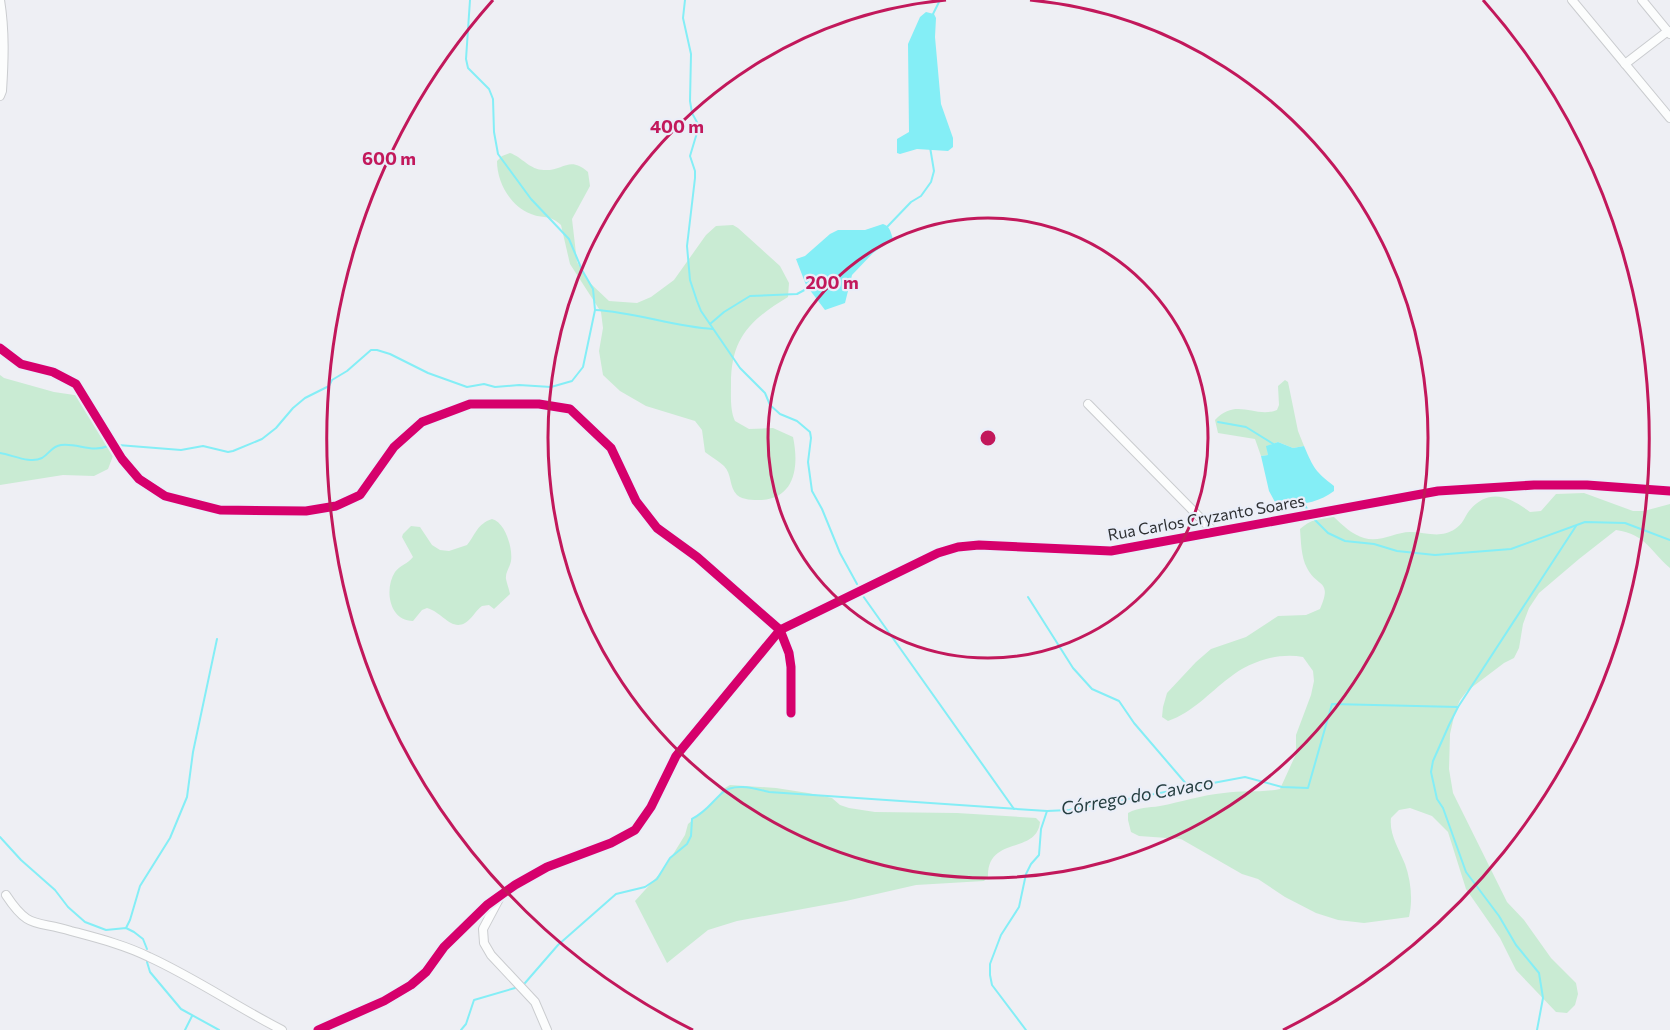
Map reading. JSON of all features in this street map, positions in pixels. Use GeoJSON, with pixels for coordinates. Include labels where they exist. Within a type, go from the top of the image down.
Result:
{"type":"FeatureCollection","features":[{"type":"Feature","properties":{"kind":"street"},"geometry":{"type":"LineString","coordinates":[[0,0],[4,22],[4,45],[0,96]]}},
{"type":"Feature","properties":{"kind":"street"},"geometry":{"type":"LineString","coordinates":[[1572,0],[1670,118]]}},
{"type":"Feature","properties":{"kind":"street"},"geometry":{"type":"LineString","coordinates":[[1625,64],[1669,32],[1642,0]]}},
{"type":"Feature","properties":{"kind":"street"},"geometry":{"type":"LineString","coordinates":[[0,348],[21,364],[53,372],[76,384],[122,459],[139,479],[165,496],[220,510],[306,511],[336,507],[360,495],[394,447],[422,422],[470,404],[539,404],[570,409],[611,448],[636,501],[657,528],[697,557],[780,630],[789,653],[791,667],[791,713]]}},
{"type":"Feature","properties":{"kind":"street"},"geometry":{"type":"LineString","coordinates":[[1088,404],[1215,533]]}},
{"type":"Feature","properties":{"kind":"street","name":"Rua Carlos Cryzanto Soares"},"geometry":{"type":"LineString","coordinates":[[318,1030],[384,1001],[411,985],[426,972],[444,947],[487,905],[500,896],[547,867],[611,843],[635,830],[651,807],[676,756],[780,630],[938,553],[958,547],[979,545],[1111,551],[1438,490],[1534,484],[1670,491]]}},
{"type":"Feature","properties":{"kind":"street"},"geometry":{"type":"LineString","coordinates":[[6,895],[31,922],[71,931],[146,955],[282,1030]]}},
{"type":"Feature","properties":{"kind":"street"},"geometry":{"type":"LineString","coordinates":[[500,896],[483,929],[484,943],[535,1002],[547,1030]]}},
{"type":"Feature","properties":{"kind":"green space"},"geometry":{"type":"Polygon","coordinates":[[[510,153],[539,169],[551,170],[571,164],[588,172],[590,186],[572,219],[577,262],[590,283],[609,301],[637,303],[651,297],[674,280],[706,235],[716,226],[733,225],[738,228],[780,266],[789,283],[788,297],[753,323],[739,342],[732,368],[731,393],[735,421],[749,429],[773,428],[793,437],[795,469],[788,487],[781,494],[760,500],[739,497],[733,488],[727,469],[705,452],[702,430],[695,421],[646,406],[620,391],[603,375],[599,351],[603,328],[601,312],[570,264],[561,225],[553,219],[524,210],[506,192],[499,177],[497,161],[510,153]]]}},
{"type":"Feature","properties":{"kind":"green space"},"geometry":{"type":"Polygon","coordinates":[[[0,375],[54,392],[81,396],[109,442],[113,456],[108,469],[94,476],[63,475],[0,485],[0,375]]]}},
{"type":"Feature","properties":{"kind":"green space"},"geometry":{"type":"Polygon","coordinates":[[[1285,380],[1288,382],[1298,431],[1304,446],[1293,448],[1278,442],[1267,446],[1268,455],[1261,456],[1255,439],[1218,433],[1215,420],[1223,413],[1238,409],[1261,412],[1277,410],[1278,386],[1285,380]]]}},
{"type":"Feature","properties":{"kind":"green space"},"geometry":{"type":"Polygon","coordinates":[[[1584,493],[1633,511],[1644,511],[1670,504],[1670,568],[1641,539],[1616,530],[1539,593],[1529,608],[1523,624],[1519,648],[1514,658],[1467,691],[1455,712],[1450,734],[1449,769],[1453,793],[1507,902],[1524,920],[1551,958],[1576,983],[1578,994],[1575,1005],[1567,1013],[1556,1012],[1516,970],[1500,938],[1466,889],[1448,832],[1432,816],[1410,808],[1399,810],[1391,818],[1393,836],[1405,864],[1410,884],[1409,917],[1364,923],[1338,920],[1316,913],[1285,897],[1258,879],[1242,874],[1181,839],[1139,836],[1131,832],[1128,813],[1136,810],[1216,794],[1280,789],[1296,754],[1296,735],[1314,681],[1313,671],[1303,657],[1274,657],[1245,667],[1185,713],[1168,721],[1162,717],[1163,707],[1167,693],[1211,649],[1246,637],[1278,616],[1306,615],[1320,609],[1324,599],[1324,588],[1305,564],[1302,549],[1300,529],[1308,523],[1334,517],[1360,537],[1370,539],[1410,532],[1444,534],[1458,527],[1469,511],[1484,499],[1500,497],[1515,502],[1530,512],[1541,511],[1556,494],[1584,493]]]}},
{"type":"Feature","properties":{"kind":"green space"},"geometry":{"type":"Polygon","coordinates":[[[492,519],[501,525],[509,543],[511,561],[506,577],[510,594],[494,609],[489,605],[482,606],[460,625],[451,623],[427,608],[422,610],[413,621],[399,616],[391,603],[390,587],[395,572],[413,557],[402,537],[403,534],[411,526],[420,527],[432,545],[440,550],[449,551],[467,545],[480,527],[492,519]]]}},
{"type":"Feature","properties":{"kind":"green space"},"geometry":{"type":"Polygon","coordinates":[[[730,785],[808,793],[832,798],[840,805],[849,808],[875,812],[957,813],[1036,818],[1040,822],[1037,832],[1030,839],[995,855],[990,864],[988,877],[984,881],[916,885],[846,901],[737,921],[708,930],[667,963],[635,901],[664,869],[685,835],[688,824],[715,801],[723,789],[730,785]]]}},
{"type":"Feature","properties":{"kind":"water"},"geometry":{"type":"Polygon","coordinates":[[[926,12],[934,14],[936,18],[935,37],[941,104],[953,138],[953,147],[948,151],[917,149],[900,154],[897,153],[897,139],[909,132],[908,44],[920,17],[926,12]]]}},
{"type":"Feature","properties":{"kind":"water"},"geometry":{"type":"Polygon","coordinates":[[[883,224],[889,228],[893,239],[873,253],[852,275],[845,303],[825,310],[806,285],[796,259],[805,256],[830,234],[838,230],[865,230],[883,224]]]}},
{"type":"Feature","properties":{"kind":"water"},"geometry":{"type":"Polygon","coordinates":[[[1278,442],[1293,448],[1304,446],[1316,469],[1334,486],[1334,491],[1321,499],[1306,503],[1276,504],[1269,491],[1261,456],[1268,455],[1266,446],[1278,442]]]}},
{"type":"Feature","properties":{"kind":"waterway"},"geometry":{"type":"LineString","coordinates":[[118,445],[181,450],[203,446],[228,452],[233,451],[262,439],[305,398],[329,386],[332,380],[347,371],[371,350],[390,354],[428,373],[467,387],[484,384],[495,387],[519,385],[551,387],[572,381],[583,367],[595,310],[593,289],[569,239],[531,199],[498,154],[494,132],[493,99],[489,89],[468,68],[466,59],[470,0]]}},
{"type":"Feature","properties":{"kind":"waterway"},"geometry":{"type":"LineString","coordinates":[[685,0],[683,18],[691,54],[690,101],[692,113],[699,126],[690,156],[695,171],[687,246],[690,280],[701,311],[740,368],[765,393],[770,405],[780,414],[797,421],[810,432],[808,462],[812,491],[840,553],[857,584]]}},
{"type":"Feature","properties":{"kind":"waterway"},"geometry":{"type":"LineString","coordinates":[[932,16],[940,0]]}},
{"type":"Feature","properties":{"kind":"waterway"},"geometry":{"type":"LineString","coordinates":[[887,227],[911,202],[921,196],[931,182],[934,171],[930,147]]}},
{"type":"Feature","properties":{"kind":"waterway"},"geometry":{"type":"LineString","coordinates":[[710,324],[724,312],[750,296],[797,294],[810,287]]}},
{"type":"Feature","properties":{"kind":"waterway"},"geometry":{"type":"LineString","coordinates":[[595,310],[713,329]]}},
{"type":"Feature","properties":{"kind":"waterway"},"geometry":{"type":"LineString","coordinates":[[1218,422],[1246,427],[1275,445]]}},
{"type":"Feature","properties":{"kind":"waterway"},"geometry":{"type":"LineString","coordinates":[[0,453],[37,460],[61,445],[96,449],[108,446]]}},
{"type":"Feature","properties":{"kind":"waterway"},"geometry":{"type":"LineString","coordinates":[[1304,503],[1307,509]]}},
{"type":"Feature","properties":{"kind":"waterway"},"geometry":{"type":"LineString","coordinates":[[1314,519],[1328,533],[1345,541],[1374,544],[1397,551],[1435,555],[1511,549],[1585,522],[1625,523],[1670,540]]}},
{"type":"Feature","properties":{"kind":"waterway"},"geometry":{"type":"LineString","coordinates":[[1537,1030],[1543,998],[1539,973],[1516,945],[1499,916],[1466,872],[1443,808],[1437,799],[1431,772],[1433,761],[1458,707],[1576,526]]}},
{"type":"Feature","properties":{"kind":"waterway"},"geometry":{"type":"LineString","coordinates":[[863,596],[1014,809]]}},
{"type":"Feature","properties":{"kind":"waterway"},"geometry":{"type":"LineString","coordinates":[[1028,597],[1073,668],[1092,689],[1119,701],[1134,723],[1188,786]]}},
{"type":"Feature","properties":{"kind":"waterway"},"geometry":{"type":"LineString","coordinates":[[126,928],[140,886],[170,838],[187,797],[193,752],[217,639]]}},
{"type":"Feature","properties":{"kind":"waterway","name":"Córrego do Cavaco"},"geometry":{"type":"LineString","coordinates":[[525,983],[558,945],[616,894],[645,887],[657,879],[670,858],[687,844],[691,836],[692,819],[722,793],[733,788],[745,787],[769,792],[1047,811],[1069,810],[1245,777],[1282,787],[1308,788],[1332,704],[1458,707]]}},
{"type":"Feature","properties":{"kind":"waterway"},"geometry":{"type":"LineString","coordinates":[[1026,1030],[992,985],[990,964],[1001,935],[1019,907],[1026,874],[1039,855],[1041,829],[1047,811]]}},
{"type":"Feature","properties":{"kind":"waterway"},"geometry":{"type":"LineString","coordinates":[[0,837],[85,922],[106,930],[126,928],[143,939],[147,949]]}},
{"type":"Feature","properties":{"kind":"waterway"},"geometry":{"type":"LineString","coordinates":[[147,962],[150,972],[181,1009],[219,1030]]}},
{"type":"Feature","properties":{"kind":"waterway","name":"Córrego do Cavaco"},"geometry":{"type":"LineString","coordinates":[[461,1030],[466,1024],[474,1000],[515,988]]}},
{"type":"Feature","properties":{"kind":"waterway","name":"Córrego do Cavaco"},"geometry":{"type":"LineString","coordinates":[[185,1030],[192,1016]]}},
{"type":"Feature","properties":{"kind":"cycle path"},"geometry":{"type":"LineString","coordinates":[[0,348],[21,364],[53,372],[76,384],[122,459],[139,479],[165,496],[220,510],[306,511],[336,506],[360,495],[394,447],[422,422],[470,404],[539,404],[570,409],[611,448],[636,501],[657,528],[697,557],[780,630],[789,653],[791,667],[791,713]]}},
{"type":"Feature","properties":{"kind":"cycle path"},"geometry":{"type":"LineString","coordinates":[[318,1030],[384,1001],[411,985],[426,972],[444,947],[487,905],[515,885],[547,867],[611,843],[635,830],[651,807],[676,756],[780,630],[938,553],[958,547],[979,545],[1111,551],[1438,491],[1534,485],[1587,485],[1670,491]]}}]}
